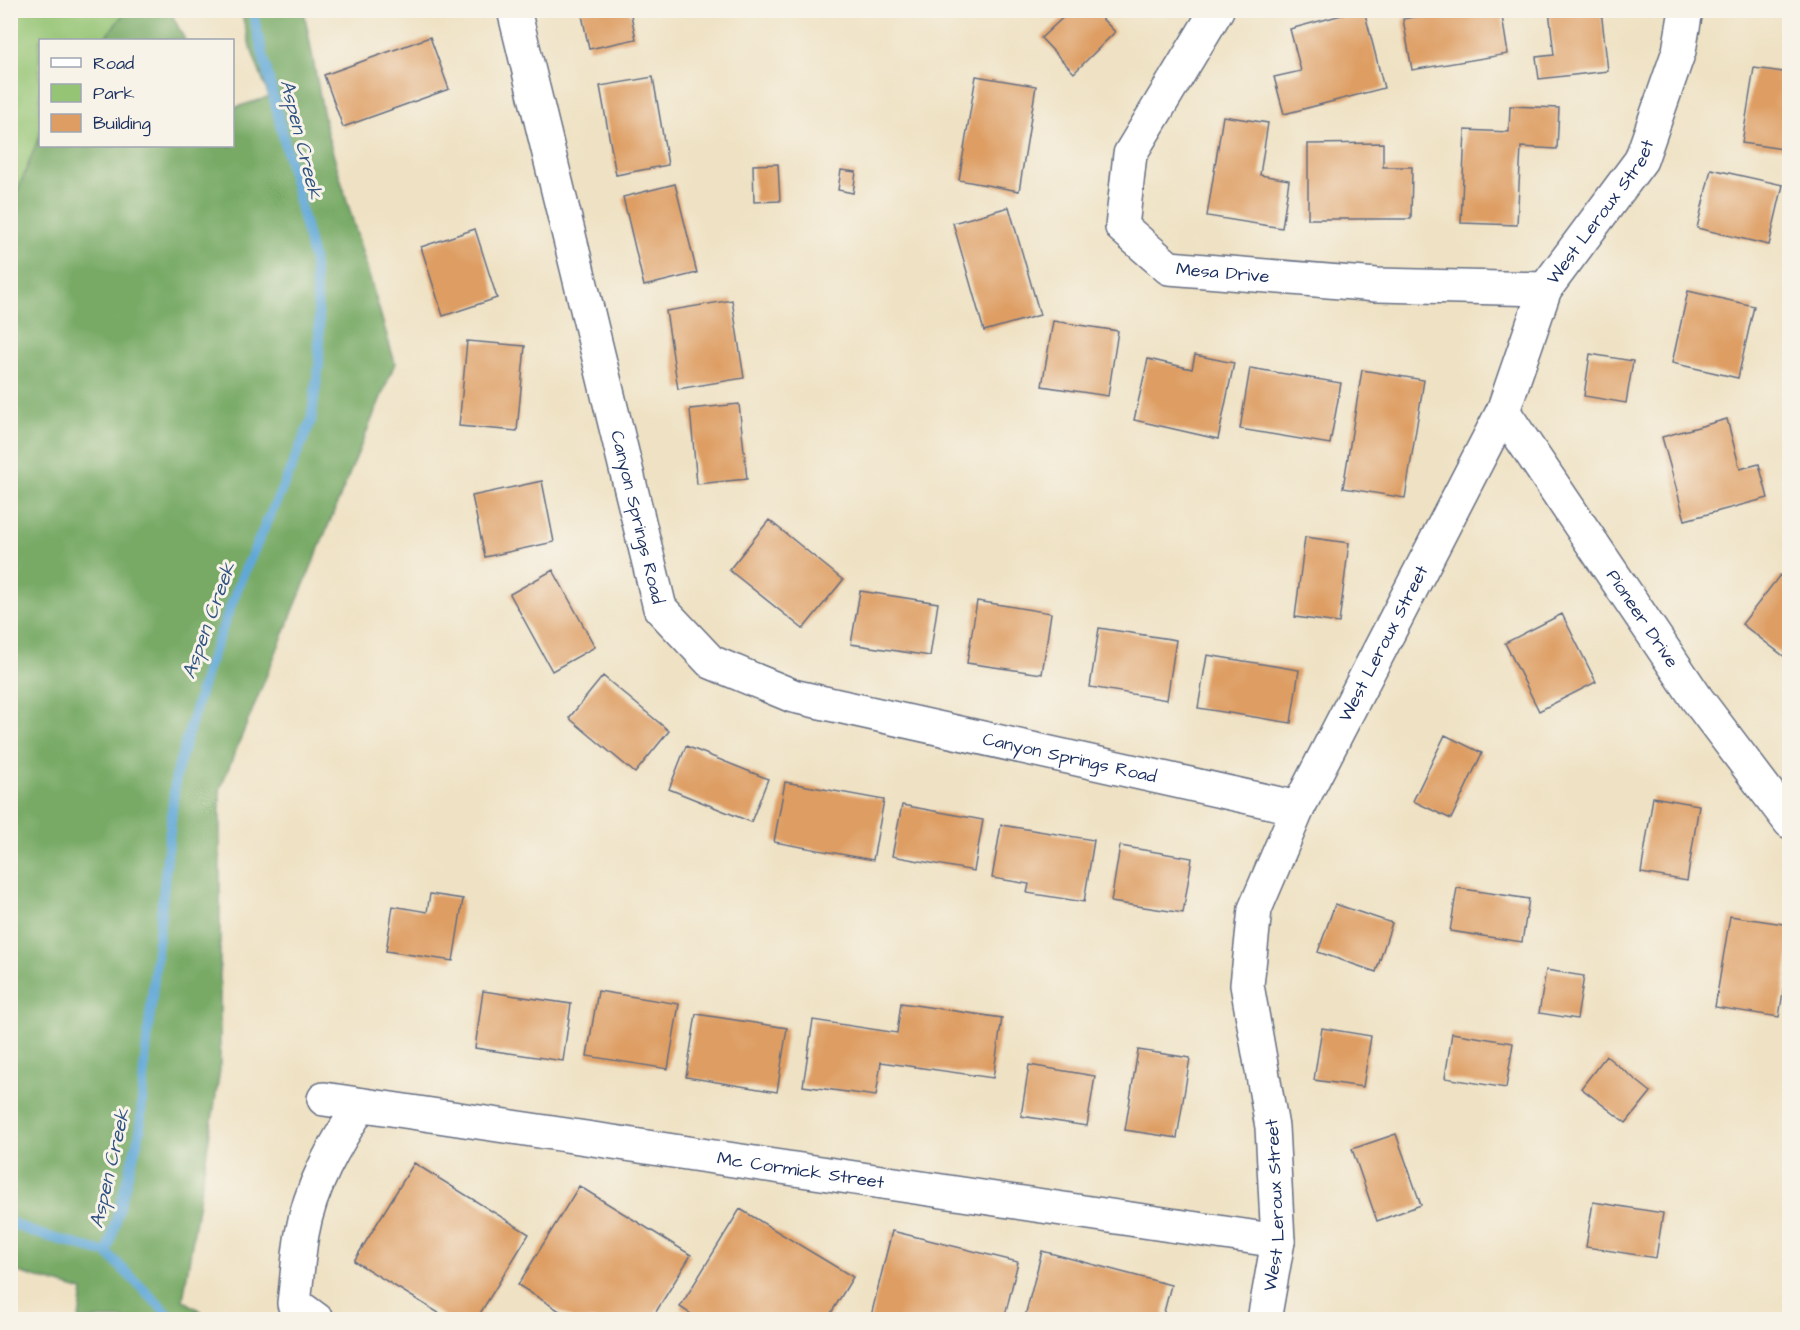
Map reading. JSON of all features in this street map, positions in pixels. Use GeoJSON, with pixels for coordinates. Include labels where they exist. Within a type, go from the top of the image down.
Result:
{"type":"FeatureCollection","features":[{"type":"Feature","properties":{"kind":"street","name":"Canyon Springs Road"},"geometry":{"type":"LineString","coordinates":[[514,10],[660,608],[711,662],[793,696],[1298,808]]}},
{"type":"Feature","properties":{"kind":"street","name":"Mesa Drive"},"geometry":{"type":"LineString","coordinates":[[1217,10],[1130,154],[1122,227],[1169,268],[1377,285],[1545,289]]}},
{"type":"Feature","properties":{"kind":"street","name":"West Leroux Street"},"geometry":{"type":"LineString","coordinates":[[1264,1320],[1278,1240],[1272,1126],[1247,985],[1255,909],[1298,808],[1503,411],[1545,289],[1641,159],[1679,51],[1686,10]]}},
{"type":"Feature","properties":{"kind":"street","name":"Pioneer Drive"},"geometry":{"type":"LineString","coordinates":[[1503,411],[1697,699],[1790,822]]}},
{"type":"Feature","properties":{"kind":"street","name":"Mc Cormick Street"},"geometry":{"type":"LineString","coordinates":[[324,1099],[1278,1240]]}},
{"type":"Feature","properties":{"kind":"street"},"geometry":{"type":"LineString","coordinates":[[317,1320],[294,1303],[302,1234],[313,1195],[334,1146],[361,1105]]}},
{"type":"Feature","properties":{"kind":"green space"},"geometry":{"type":"Polygon","coordinates":[[[15,10],[127,11],[104,39],[39,39],[39,138],[11,208],[11,13],[15,10]]]}},
{"type":"Feature","properties":{"kind":"green space"},"geometry":{"type":"Polygon","coordinates":[[[127,10],[170,11],[184,39],[104,39],[127,10]]]}},
{"type":"Feature","properties":{"kind":"green space"},"geometry":{"type":"Polygon","coordinates":[[[241,11],[304,11],[327,133],[395,363],[220,789],[220,1070],[183,1300],[213,1319],[79,1319],[83,1291],[11,1270],[11,208],[39,138],[39,147],[234,147],[234,108],[269,97],[250,46],[241,11]]]}},
{"type":"Feature","properties":{"kind":"building"},"geometry":{"type":"Polygon","coordinates":[[[581,10],[630,10],[636,39],[589,49],[581,10]]]}},
{"type":"Feature","properties":{"kind":"building"},"geometry":{"type":"Polygon","coordinates":[[[1071,10],[1094,10],[1115,32],[1074,73],[1041,38],[1071,10]]]}},
{"type":"Feature","properties":{"kind":"building"},"geometry":{"type":"Polygon","coordinates":[[[1364,10],[1384,88],[1284,114],[1274,77],[1301,71],[1290,29],[1364,10]]]}},
{"type":"Feature","properties":{"kind":"building"},"geometry":{"type":"Polygon","coordinates":[[[1455,10],[1501,10],[1508,54],[1412,70],[1403,19],[1455,10]]]}},
{"type":"Feature","properties":{"kind":"building"},"geometry":{"type":"Polygon","coordinates":[[[1549,10],[1601,10],[1608,71],[1539,79],[1536,57],[1554,55],[1549,10]]]}},
{"type":"Feature","properties":{"kind":"building"},"geometry":{"type":"Polygon","coordinates":[[[430,37],[449,89],[343,127],[324,75],[430,37]]]}},
{"type":"Feature","properties":{"kind":"building"},"geometry":{"type":"Polygon","coordinates":[[[1754,68],[1790,73],[1790,150],[1742,143],[1754,68]]]}},
{"type":"Feature","properties":{"kind":"building"},"geometry":{"type":"Polygon","coordinates":[[[976,76],[1036,86],[1019,191],[959,180],[976,76]]]}},
{"type":"Feature","properties":{"kind":"building"},"geometry":{"type":"Polygon","coordinates":[[[653,77],[668,165],[616,175],[600,86],[653,77]]]}},
{"type":"Feature","properties":{"kind":"building"},"geometry":{"type":"Polygon","coordinates":[[[1510,106],[1559,108],[1557,149],[1521,147],[1517,225],[1461,223],[1465,130],[1509,132],[1510,106]]]}},
{"type":"Feature","properties":{"kind":"building"},"geometry":{"type":"Polygon","coordinates":[[[1223,116],[1268,123],[1260,175],[1289,180],[1282,228],[1207,216],[1223,116]]]}},
{"type":"Feature","properties":{"kind":"building"},"geometry":{"type":"Polygon","coordinates":[[[1383,143],[1383,167],[1412,167],[1411,219],[1308,219],[1308,144],[1383,143]]]}},
{"type":"Feature","properties":{"kind":"building"},"geometry":{"type":"Polygon","coordinates":[[[778,164],[780,201],[754,202],[753,165],[778,164]]]}},
{"type":"Feature","properties":{"kind":"building"},"geometry":{"type":"Polygon","coordinates":[[[1711,169],[1783,185],[1769,245],[1697,228],[1711,169]]]}},
{"type":"Feature","properties":{"kind":"building"},"geometry":{"type":"Polygon","coordinates":[[[841,170],[856,172],[853,193],[838,190],[841,170]]]}},
{"type":"Feature","properties":{"kind":"building"},"geometry":{"type":"Polygon","coordinates":[[[675,184],[697,273],[644,286],[623,197],[675,184]]]}},
{"type":"Feature","properties":{"kind":"building"},"geometry":{"type":"Polygon","coordinates":[[[1009,207],[1040,315],[984,331],[953,223],[1009,207]]]}},
{"type":"Feature","properties":{"kind":"building"},"geometry":{"type":"Polygon","coordinates":[[[475,229],[497,298],[443,316],[421,247],[475,229]]]}},
{"type":"Feature","properties":{"kind":"building"},"geometry":{"type":"Polygon","coordinates":[[[1688,291],[1754,306],[1738,378],[1672,363],[1688,291]]]}},
{"type":"Feature","properties":{"kind":"building"},"geometry":{"type":"Polygon","coordinates":[[[732,300],[744,378],[678,389],[666,311],[732,300]]]}},
{"type":"Feature","properties":{"kind":"building"},"geometry":{"type":"Polygon","coordinates":[[[1053,321],[1118,331],[1108,396],[1042,386],[1053,321]]]}},
{"type":"Feature","properties":{"kind":"building"},"geometry":{"type":"Polygon","coordinates":[[[467,341],[525,346],[517,431],[459,426],[467,341]]]}},
{"type":"Feature","properties":{"kind":"building"},"geometry":{"type":"Polygon","coordinates":[[[1590,354],[1633,361],[1626,403],[1584,396],[1590,354]]]}},
{"type":"Feature","properties":{"kind":"building"},"geometry":{"type":"Polygon","coordinates":[[[1195,355],[1234,363],[1218,439],[1134,420],[1148,359],[1192,369],[1195,355]]]}},
{"type":"Feature","properties":{"kind":"building"},"geometry":{"type":"Polygon","coordinates":[[[1250,368],[1341,383],[1330,444],[1240,429],[1250,368]]]}},
{"type":"Feature","properties":{"kind":"building"},"geometry":{"type":"Polygon","coordinates":[[[1362,370],[1424,380],[1405,498],[1343,488],[1362,370]]]}},
{"type":"Feature","properties":{"kind":"building"},"geometry":{"type":"Polygon","coordinates":[[[739,404],[747,479],[697,484],[690,409],[739,404]]]}},
{"type":"Feature","properties":{"kind":"building"},"geometry":{"type":"Polygon","coordinates":[[[1727,419],[1740,469],[1759,464],[1768,498],[1685,520],[1662,437],[1727,419]]]}},
{"type":"Feature","properties":{"kind":"building"},"geometry":{"type":"Polygon","coordinates":[[[542,481],[554,542],[485,557],[472,496],[542,481]]]}},
{"type":"Feature","properties":{"kind":"building"},"geometry":{"type":"Polygon","coordinates":[[[769,520],[843,580],[803,629],[729,570],[769,520]]]}},
{"type":"Feature","properties":{"kind":"building"},"geometry":{"type":"Polygon","coordinates":[[[1305,537],[1349,543],[1339,623],[1295,617],[1305,537]]]}},
{"type":"Feature","properties":{"kind":"building"},"geometry":{"type":"Polygon","coordinates":[[[553,570],[595,647],[552,671],[510,594],[553,570]]]}},
{"type":"Feature","properties":{"kind":"building"},"geometry":{"type":"Polygon","coordinates":[[[1780,575],[1790,583],[1790,661],[1742,624],[1780,575]]]}},
{"type":"Feature","properties":{"kind":"building"},"geometry":{"type":"Polygon","coordinates":[[[860,591],[938,603],[930,656],[851,644],[860,591]]]}},
{"type":"Feature","properties":{"kind":"building"},"geometry":{"type":"Polygon","coordinates":[[[977,601],[1051,613],[1042,674],[967,663],[977,601]]]}},
{"type":"Feature","properties":{"kind":"building"},"geometry":{"type":"Polygon","coordinates":[[[1562,614],[1596,682],[1539,711],[1505,643],[1562,614]]]}},
{"type":"Feature","properties":{"kind":"building"},"geometry":{"type":"Polygon","coordinates":[[[1099,628],[1176,640],[1167,700],[1090,687],[1099,628]]]}},
{"type":"Feature","properties":{"kind":"building"},"geometry":{"type":"Polygon","coordinates":[[[1207,655],[1299,670],[1291,723],[1198,708],[1207,655]]]}},
{"type":"Feature","properties":{"kind":"building"},"geometry":{"type":"Polygon","coordinates":[[[603,676],[669,731],[635,773],[569,718],[603,676]]]}},
{"type":"Feature","properties":{"kind":"building"},"geometry":{"type":"Polygon","coordinates":[[[1445,735],[1482,753],[1451,819],[1413,801],[1445,735]]]}},
{"type":"Feature","properties":{"kind":"building"},"geometry":{"type":"Polygon","coordinates":[[[686,746],[768,779],[751,822],[669,789],[686,746]]]}},
{"type":"Feature","properties":{"kind":"building"},"geometry":{"type":"Polygon","coordinates":[[[785,782],[884,800],[873,860],[774,842],[785,782]]]}},
{"type":"Feature","properties":{"kind":"building"},"geometry":{"type":"Polygon","coordinates":[[[1653,797],[1699,805],[1687,881],[1641,873],[1653,797]]]}},
{"type":"Feature","properties":{"kind":"building"},"geometry":{"type":"Polygon","coordinates":[[[902,805],[983,820],[974,871],[892,856],[902,805]]]}},
{"type":"Feature","properties":{"kind":"building"},"geometry":{"type":"Polygon","coordinates":[[[1001,825],[1094,840],[1084,902],[1027,893],[1029,884],[992,878],[1001,825]]]}},
{"type":"Feature","properties":{"kind":"building"},"geometry":{"type":"Polygon","coordinates":[[[1120,846],[1192,858],[1183,913],[1111,902],[1120,846]]]}},
{"type":"Feature","properties":{"kind":"building"},"geometry":{"type":"Polygon","coordinates":[[[1457,888],[1529,899],[1522,942],[1450,931],[1457,888]]]}},
{"type":"Feature","properties":{"kind":"building"},"geometry":{"type":"Polygon","coordinates":[[[430,894],[463,899],[453,961],[386,951],[393,906],[427,912],[430,894]]]}},
{"type":"Feature","properties":{"kind":"building"},"geometry":{"type":"Polygon","coordinates":[[[1335,904],[1392,923],[1376,972],[1318,952],[1335,904]]]}},
{"type":"Feature","properties":{"kind":"building"},"geometry":{"type":"Polygon","coordinates":[[[1730,916],[1790,925],[1790,948],[1779,1017],[1715,1007],[1730,916]]]}},
{"type":"Feature","properties":{"kind":"building"},"geometry":{"type":"Polygon","coordinates":[[[1546,970],[1584,976],[1577,1019],[1539,1013],[1546,970]]]}},
{"type":"Feature","properties":{"kind":"building"},"geometry":{"type":"Polygon","coordinates":[[[483,991],[571,1004],[563,1061],[475,1048],[483,991]]]}},
{"type":"Feature","properties":{"kind":"building"},"geometry":{"type":"Polygon","coordinates":[[[598,991],[679,1004],[668,1069],[587,1056],[598,991]]]}},
{"type":"Feature","properties":{"kind":"building"},"geometry":{"type":"Polygon","coordinates":[[[901,1003],[1002,1018],[993,1078],[881,1062],[876,1096],[803,1086],[813,1020],[897,1033],[901,1003]]]}},
{"type":"Feature","properties":{"kind":"building"},"geometry":{"type":"Polygon","coordinates":[[[696,1014],[787,1028],[777,1092],[686,1077],[696,1014]]]}},
{"type":"Feature","properties":{"kind":"building"},"geometry":{"type":"Polygon","coordinates":[[[1322,1028],[1371,1036],[1363,1087],[1314,1080],[1322,1028]]]}},
{"type":"Feature","properties":{"kind":"building"},"geometry":{"type":"Polygon","coordinates":[[[1452,1033],[1513,1043],[1506,1088],[1445,1078],[1452,1033]]]}},
{"type":"Feature","properties":{"kind":"building"},"geometry":{"type":"Polygon","coordinates":[[[1138,1050],[1190,1058],[1177,1138],[1125,1130],[1138,1050]]]}},
{"type":"Feature","properties":{"kind":"building"},"geometry":{"type":"Polygon","coordinates":[[[1606,1056],[1651,1092],[1626,1123],[1581,1088],[1606,1056]]]}},
{"type":"Feature","properties":{"kind":"building"},"geometry":{"type":"Polygon","coordinates":[[[1029,1065],[1095,1076],[1087,1126],[1021,1116],[1029,1065]]]}},
{"type":"Feature","properties":{"kind":"building"},"geometry":{"type":"Polygon","coordinates":[[[1396,1134],[1421,1205],[1377,1221],[1352,1149],[1396,1134]]]}},
{"type":"Feature","properties":{"kind":"building"},"geometry":{"type":"Polygon","coordinates":[[[414,1163],[529,1234],[476,1320],[450,1320],[354,1261],[414,1163]]]}},
{"type":"Feature","properties":{"kind":"building"},"geometry":{"type":"Polygon","coordinates":[[[579,1186],[691,1255],[651,1320],[574,1320],[518,1285],[579,1186]]]}},
{"type":"Feature","properties":{"kind":"building"},"geometry":{"type":"Polygon","coordinates":[[[1593,1202],[1663,1213],[1656,1258],[1586,1247],[1593,1202]]]}},
{"type":"Feature","properties":{"kind":"building"},"geometry":{"type":"Polygon","coordinates":[[[740,1209],[853,1277],[827,1320],[700,1320],[680,1307],[740,1209]]]}},
{"type":"Feature","properties":{"kind":"building"},"geometry":{"type":"Polygon","coordinates":[[[892,1231],[1018,1262],[1004,1320],[870,1320],[892,1231]]]}},
{"type":"Feature","properties":{"kind":"building"},"geometry":{"type":"Polygon","coordinates":[[[1042,1251],[1171,1285],[1162,1320],[1024,1320],[1042,1251]]]}},
{"type":"Feature","properties":{"kind":"waterway","name":"Aspen Creek"},"geometry":{"type":"LineString","coordinates":[[107,1253],[140,1132],[144,1070],[176,775],[207,669],[241,579],[311,421],[319,364],[319,322],[313,258],[252,10]]}},
{"type":"Feature","properties":{"kind":"waterway","name":"Aspen Creek"},"geometry":{"type":"LineString","coordinates":[[10,1222],[32,1232],[107,1253],[174,1320]]}}]}
